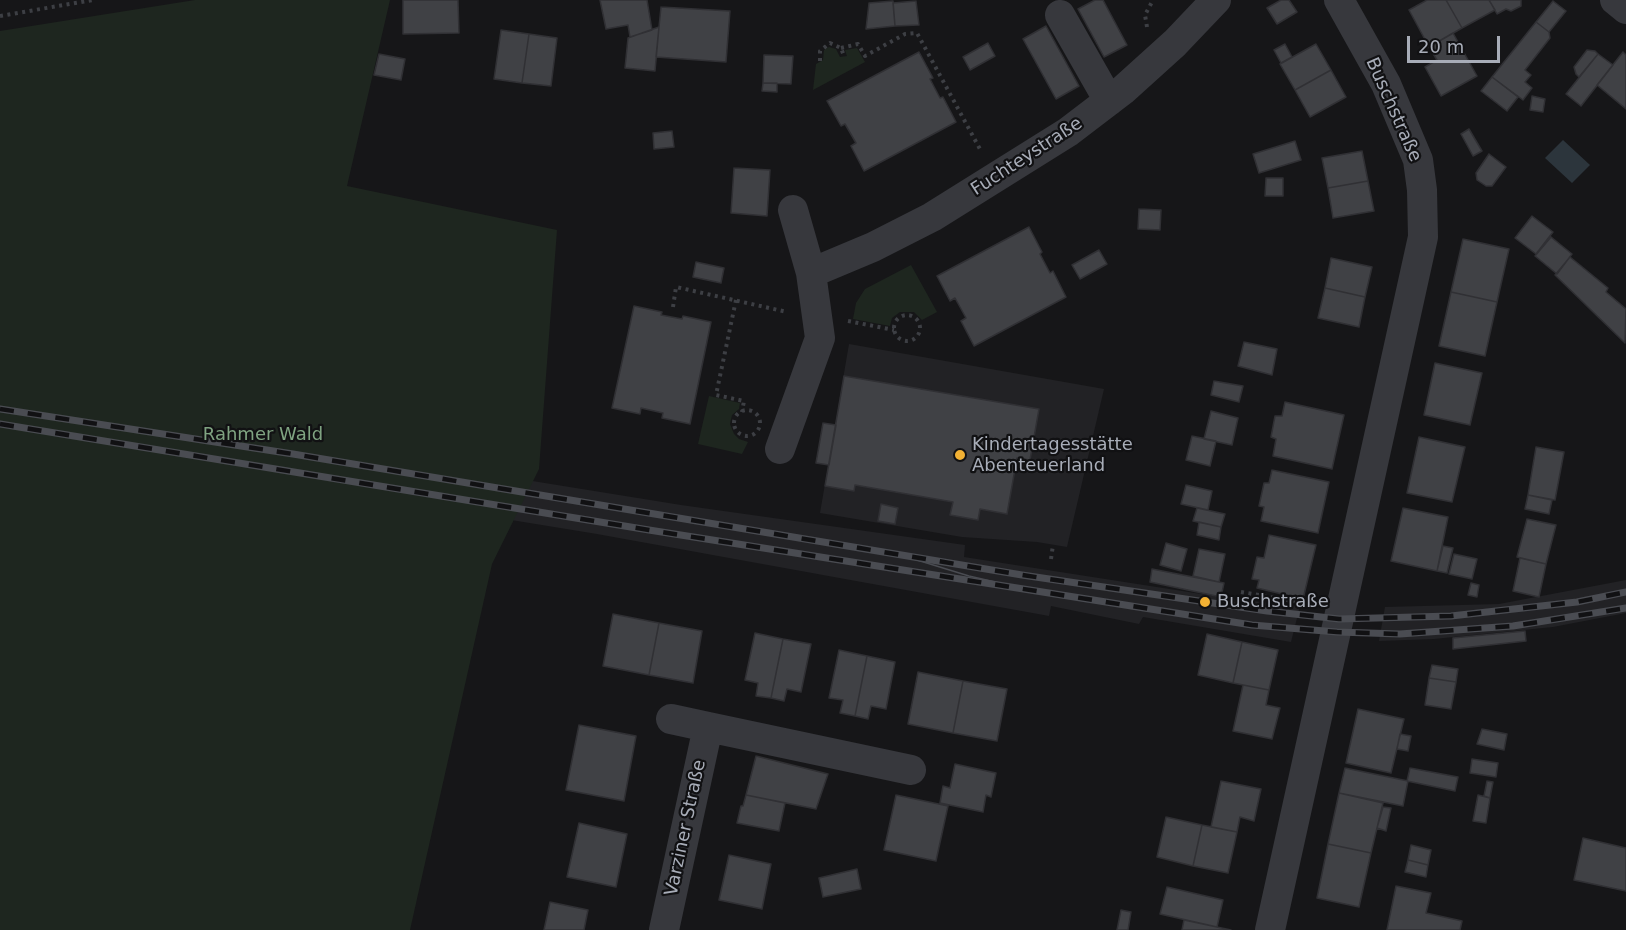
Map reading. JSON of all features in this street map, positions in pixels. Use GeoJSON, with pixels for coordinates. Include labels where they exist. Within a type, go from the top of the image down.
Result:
{"type":"FeatureCollection","features":[{"type":"Feature","properties":{"kind":"street","name":"Fuchteystraße"},"geometry":{"type":"LineString","coordinates":[[811,273],[873,247],[932,217],[1059,138],[1109,101],[1175,43],[1216,0]]}},
{"type":"Feature","properties":{"kind":"street","name":"Buschstraße"},"geometry":{"type":"LineString","coordinates":[[1270,930],[1423,237],[1422,190],[1418,160],[1386,84],[1339,0]]}},
{"type":"Feature","properties":{"kind":"street"},"geometry":{"type":"LineString","coordinates":[[1615,0],[1626,9]]}},
{"type":"Feature","properties":{"kind":"street"},"geometry":{"type":"LineString","coordinates":[[1060,15],[1109,101]]}},
{"type":"Feature","properties":{"kind":"street"},"geometry":{"type":"LineString","coordinates":[[780,449],[809,322],[811,273],[793,210]]}},
{"type":"Feature","properties":{"kind":"street"},"geometry":{"type":"LineString","coordinates":[[671,719],[911,770]]}},
{"type":"Feature","properties":{"kind":"street","name":"Varziner Straße"},"geometry":{"type":"LineString","coordinates":[[664,930],[708,727]]}},
{"type":"Feature","properties":{"kind":"path"},"geometry":{"type":"LineString","coordinates":[[0,16],[93,0]]}},
{"type":"Feature","properties":{"kind":"path"},"geometry":{"type":"LineString","coordinates":[[1149,32],[1145,15],[1153,0]]}},
{"type":"Feature","properties":{"kind":"path"},"geometry":{"type":"LineString","coordinates":[[820,62],[820,51],[826,45],[834,44],[841,48],[858,44],[865,56],[905,34],[917,33],[981,152]]}},
{"type":"Feature","properties":{"kind":"path"},"geometry":{"type":"LineString","coordinates":[[841,48],[843,56]]}},
{"type":"Feature","properties":{"kind":"path"},"geometry":{"type":"LineString","coordinates":[[673,308],[676,287],[736,300],[809,322],[894,330]]}},
{"type":"Feature","properties":{"kind":"path"},"geometry":{"type":"LineString","coordinates":[[736,300],[716,395],[744,401],[742,412],[735,418],[736,431],[743,436],[752,435],[759,426],[758,418],[753,412],[742,412]]}},
{"type":"Feature","properties":{"kind":"path"},"geometry":{"type":"LineString","coordinates":[[911,315],[920,324],[917,337],[905,342],[897,337],[894,330],[896,321],[903,316],[911,315]]}},
{"type":"Feature","properties":{"kind":"path"},"geometry":{"type":"LineString","coordinates":[[1051,559],[1053,545]]}},
{"type":"Feature","properties":{"kind":"path"},"geometry":{"type":"LineString","coordinates":[[1241,592],[1310,604]]}},
{"type":"Feature","properties":{"kind":"shaded area"},"geometry":{"type":"Polygon","coordinates":[[[1563,140],[1590,165],[1572,183],[1545,158],[1563,140]]]}},
{"type":"Feature","properties":{"kind":"shaded area","name":"Kindertagesstätte Abenteuerland"},"geometry":{"type":"Polygon","coordinates":[[[849,344],[1104,389],[1067,547],[1037,542],[962,537],[820,513],[849,344]]]}},
{"type":"Feature","properties":{"kind":"shaded area"},"geometry":{"type":"Polygon","coordinates":[[[0,395],[681,505],[965,545],[964,557],[1240,600],[1300,606],[1291,642],[1143,617],[1139,624],[1051,606],[1049,616],[597,534],[113,455],[0,395]]]}},
{"type":"Feature","properties":{"kind":"shaded area"},"geometry":{"type":"Polygon","coordinates":[[[1626,580],[1626,613],[1553,627],[1434,639],[1379,641],[1385,607],[1499,604],[1626,580]]]}},
{"type":"Feature","properties":{"kind":"green space","name":"Rahmer Wald"},"geometry":{"type":"Polygon","coordinates":[[[195,0],[390,0],[347,186],[557,230],[539,469],[492,564],[410,930],[0,930],[0,31],[195,0]]]}},
{"type":"Feature","properties":{"kind":"green space"},"geometry":{"type":"Polygon","coordinates":[[[829,47],[836,49],[840,57],[847,56],[845,50],[857,48],[865,62],[813,90],[816,64],[823,60],[824,50],[829,47]]]}},
{"type":"Feature","properties":{"kind":"green space"},"geometry":{"type":"Polygon","coordinates":[[[911,265],[937,312],[922,320],[914,312],[900,312],[892,318],[890,326],[853,319],[856,303],[865,289],[911,265]]]}},
{"type":"Feature","properties":{"kind":"green space"},"geometry":{"type":"Polygon","coordinates":[[[709,396],[740,403],[739,409],[732,415],[730,424],[739,439],[748,442],[742,454],[698,444],[709,396]]]}},
{"type":"Feature","properties":{"kind":"building"},"geometry":{"type":"Polygon","coordinates":[[[403,0],[458,0],[459,33],[403,34],[403,0]]]}},
{"type":"Feature","properties":{"kind":"building"},"geometry":{"type":"Polygon","coordinates":[[[600,0],[647,0],[652,30],[630,37],[628,25],[606,29],[600,0]]]}},
{"type":"Feature","properties":{"kind":"building"},"geometry":{"type":"Polygon","coordinates":[[[1095,0],[1103,0],[1127,45],[1104,57],[1078,9],[1095,0]]]}},
{"type":"Feature","properties":{"kind":"building"},"geometry":{"type":"Polygon","coordinates":[[[1281,0],[1289,0],[1297,12],[1277,24],[1267,8],[1281,0]]]}},
{"type":"Feature","properties":{"kind":"building"},"geometry":{"type":"Polygon","coordinates":[[[1427,0],[1446,0],[1462,28],[1429,47],[1409,10],[1427,0]]]}},
{"type":"Feature","properties":{"kind":"building"},"geometry":{"type":"Polygon","coordinates":[[[1446,0],[1489,0],[1495,10],[1462,28],[1446,0]]]}},
{"type":"Feature","properties":{"kind":"building"},"geometry":{"type":"Polygon","coordinates":[[[1489,0],[1521,0],[1521,6],[1511,11],[1506,9],[1497,14],[1489,0]]]}},
{"type":"Feature","properties":{"kind":"building"},"geometry":{"type":"Polygon","coordinates":[[[893,1],[895,26],[866,29],[869,3],[893,1]]]}},
{"type":"Feature","properties":{"kind":"building"},"geometry":{"type":"Polygon","coordinates":[[[916,1],[919,25],[895,26],[893,3],[916,1]]]}},
{"type":"Feature","properties":{"kind":"building"},"geometry":{"type":"Polygon","coordinates":[[[1553,1],[1566,11],[1549,32],[1536,22],[1553,1]]]}},
{"type":"Feature","properties":{"kind":"building"},"geometry":{"type":"Polygon","coordinates":[[[661,7],[730,11],[726,62],[656,57],[661,7]]]}},
{"type":"Feature","properties":{"kind":"building"},"geometry":{"type":"Polygon","coordinates":[[[1536,22],[1549,32],[1550,38],[1525,70],[1531,75],[1525,82],[1532,88],[1523,100],[1492,77],[1536,22]]]}},
{"type":"Feature","properties":{"kind":"building"},"geometry":{"type":"Polygon","coordinates":[[[1046,26],[1079,86],[1056,99],[1023,39],[1046,26]]]}},
{"type":"Feature","properties":{"kind":"building"},"geometry":{"type":"Polygon","coordinates":[[[659,27],[655,71],[625,68],[628,38],[659,27]]]}},
{"type":"Feature","properties":{"kind":"building"},"geometry":{"type":"Polygon","coordinates":[[[501,30],[529,34],[522,83],[494,79],[501,30]]]}},
{"type":"Feature","properties":{"kind":"building"},"geometry":{"type":"Polygon","coordinates":[[[1453,33],[1477,76],[1441,96],[1425,67],[1437,60],[1429,47],[1453,33]]]}},
{"type":"Feature","properties":{"kind":"building"},"geometry":{"type":"Polygon","coordinates":[[[529,34],[557,38],[551,86],[522,83],[529,34]]]}},
{"type":"Feature","properties":{"kind":"building"},"geometry":{"type":"Polygon","coordinates":[[[988,43],[995,56],[970,70],[963,57],[988,43]]]}},
{"type":"Feature","properties":{"kind":"building"},"geometry":{"type":"Polygon","coordinates":[[[1285,44],[1292,57],[1281,63],[1274,50],[1285,44]]]}},
{"type":"Feature","properties":{"kind":"building"},"geometry":{"type":"Polygon","coordinates":[[[1316,44],[1331,70],[1295,90],[1280,64],[1316,44]]]}},
{"type":"Feature","properties":{"kind":"building"},"geometry":{"type":"Polygon","coordinates":[[[1587,50],[1598,54],[1579,77],[1574,67],[1587,50]]]}},
{"type":"Feature","properties":{"kind":"building"},"geometry":{"type":"Polygon","coordinates":[[[919,52],[933,78],[930,79],[940,98],[943,97],[956,122],[864,171],[851,146],[856,143],[845,124],[841,126],[827,101],[919,52]]]}},
{"type":"Feature","properties":{"kind":"building"},"geometry":{"type":"Polygon","coordinates":[[[1623,52],[1626,55],[1626,109],[1597,85],[1623,52]]]}},
{"type":"Feature","properties":{"kind":"building"},"geometry":{"type":"Polygon","coordinates":[[[379,54],[405,59],[401,80],[374,75],[379,54]]]}},
{"type":"Feature","properties":{"kind":"building"},"geometry":{"type":"Polygon","coordinates":[[[1598,54],[1613,65],[1581,106],[1566,94],[1598,54]]]}},
{"type":"Feature","properties":{"kind":"building"},"geometry":{"type":"Polygon","coordinates":[[[764,55],[793,56],[791,84],[763,83],[764,55]]]}},
{"type":"Feature","properties":{"kind":"building"},"geometry":{"type":"Polygon","coordinates":[[[1331,70],[1346,97],[1310,117],[1295,90],[1331,70]]]}},
{"type":"Feature","properties":{"kind":"building"},"geometry":{"type":"Polygon","coordinates":[[[1492,77],[1518,97],[1507,111],[1481,91],[1492,77]]]}},
{"type":"Feature","properties":{"kind":"building"},"geometry":{"type":"Polygon","coordinates":[[[763,83],[777,83],[777,92],[762,91],[763,83]]]}},
{"type":"Feature","properties":{"kind":"building"},"geometry":{"type":"Polygon","coordinates":[[[1532,96],[1545,99],[1543,112],[1530,110],[1532,96]]]}},
{"type":"Feature","properties":{"kind":"building"},"geometry":{"type":"Polygon","coordinates":[[[1469,129],[1482,151],[1473,156],[1461,134],[1469,129]]]}},
{"type":"Feature","properties":{"kind":"building"},"geometry":{"type":"Polygon","coordinates":[[[672,131],[674,147],[654,149],[653,133],[672,131]]]}},
{"type":"Feature","properties":{"kind":"building"},"geometry":{"type":"Polygon","coordinates":[[[1295,141],[1301,160],[1259,173],[1253,154],[1295,141]]]}},
{"type":"Feature","properties":{"kind":"building"},"geometry":{"type":"Polygon","coordinates":[[[1362,151],[1368,181],[1328,188],[1322,158],[1362,151]]]}},
{"type":"Feature","properties":{"kind":"building"},"geometry":{"type":"Polygon","coordinates":[[[1489,154],[1506,167],[1492,186],[1486,186],[1477,180],[1476,173],[1489,154]]]}},
{"type":"Feature","properties":{"kind":"building"},"geometry":{"type":"Polygon","coordinates":[[[734,168],[770,170],[767,216],[731,213],[734,168]]]}},
{"type":"Feature","properties":{"kind":"building"},"geometry":{"type":"Polygon","coordinates":[[[1266,178],[1283,178],[1283,196],[1265,196],[1266,178]]]}},
{"type":"Feature","properties":{"kind":"building"},"geometry":{"type":"Polygon","coordinates":[[[1368,181],[1374,211],[1333,218],[1328,188],[1368,181]]]}},
{"type":"Feature","properties":{"kind":"building"},"geometry":{"type":"Polygon","coordinates":[[[1139,209],[1161,210],[1160,230],[1138,229],[1139,209]]]}},
{"type":"Feature","properties":{"kind":"building"},"geometry":{"type":"Polygon","coordinates":[[[1532,216],[1553,232],[1536,254],[1515,238],[1532,216]]]}},
{"type":"Feature","properties":{"kind":"building"},"geometry":{"type":"Polygon","coordinates":[[[1029,227],[1050,273],[1053,271],[1066,297],[974,346],[961,321],[966,318],[955,298],[950,301],[937,276],[1029,227]]]}},
{"type":"Feature","properties":{"kind":"building"},"geometry":{"type":"Polygon","coordinates":[[[1551,237],[1572,254],[1557,274],[1535,256],[1551,237]]]}},
{"type":"Feature","properties":{"kind":"building"},"geometry":{"type":"Polygon","coordinates":[[[1463,239],[1509,249],[1497,302],[1451,292],[1463,239]]]}},
{"type":"Feature","properties":{"kind":"building"},"geometry":{"type":"Polygon","coordinates":[[[1099,250],[1107,264],[1080,279],[1072,265],[1099,250]]]}},
{"type":"Feature","properties":{"kind":"building"},"geometry":{"type":"Polygon","coordinates":[[[1570,257],[1608,288],[1606,292],[1626,309],[1625,343],[1555,275],[1570,257]]]}},
{"type":"Feature","properties":{"kind":"building"},"geometry":{"type":"Polygon","coordinates":[[[1331,258],[1372,267],[1365,297],[1325,288],[1331,258]]]}},
{"type":"Feature","properties":{"kind":"building"},"geometry":{"type":"Polygon","coordinates":[[[696,262],[724,268],[721,283],[693,277],[696,262]]]}},
{"type":"Feature","properties":{"kind":"building"},"geometry":{"type":"Polygon","coordinates":[[[1325,288],[1365,297],[1359,327],[1318,318],[1325,288]]]}},
{"type":"Feature","properties":{"kind":"building"},"geometry":{"type":"Polygon","coordinates":[[[1451,292],[1497,302],[1485,356],[1439,346],[1451,292]]]}},
{"type":"Feature","properties":{"kind":"building"},"geometry":{"type":"Polygon","coordinates":[[[634,306],[662,312],[661,315],[682,319],[683,316],[711,322],[690,424],[662,418],[663,413],[641,408],[640,414],[612,408],[634,306]]]}},
{"type":"Feature","properties":{"kind":"building"},"geometry":{"type":"Polygon","coordinates":[[[1244,342],[1277,349],[1272,375],[1238,366],[1244,342]]]}},
{"type":"Feature","properties":{"kind":"building"},"geometry":{"type":"Polygon","coordinates":[[[1435,363],[1482,373],[1470,425],[1424,415],[1435,363]]]}},
{"type":"Feature","properties":{"kind":"building"},"geometry":{"type":"Polygon","coordinates":[[[844,376],[1039,409],[1030,460],[1017,458],[1007,514],[980,509],[978,520],[950,515],[953,502],[855,485],[854,491],[825,486],[844,376]]]}},
{"type":"Feature","properties":{"kind":"building"},"geometry":{"type":"Polygon","coordinates":[[[1214,381],[1243,386],[1239,402],[1211,395],[1214,381]]]}},
{"type":"Feature","properties":{"kind":"building"},"geometry":{"type":"Polygon","coordinates":[[[1285,402],[1344,415],[1332,469],[1273,456],[1276,439],[1271,437],[1275,416],[1282,416],[1285,402]]]}},
{"type":"Feature","properties":{"kind":"building"},"geometry":{"type":"Polygon","coordinates":[[[1211,411],[1238,418],[1232,445],[1204,439],[1211,411]]]}},
{"type":"Feature","properties":{"kind":"building"},"geometry":{"type":"Polygon","coordinates":[[[823,423],[836,425],[829,465],[816,463],[823,423]]]}},
{"type":"Feature","properties":{"kind":"building"},"geometry":{"type":"Polygon","coordinates":[[[1192,436],[1216,441],[1210,466],[1186,460],[1192,436]]]}},
{"type":"Feature","properties":{"kind":"building"},"geometry":{"type":"Polygon","coordinates":[[[1419,437],[1465,447],[1452,502],[1407,493],[1419,437]]]}},
{"type":"Feature","properties":{"kind":"building"},"geometry":{"type":"Polygon","coordinates":[[[1536,447],[1564,452],[1555,500],[1528,495],[1536,447]]]}},
{"type":"Feature","properties":{"kind":"building"},"geometry":{"type":"Polygon","coordinates":[[[1272,470],[1329,482],[1318,533],[1261,521],[1264,507],[1259,506],[1264,483],[1269,483],[1272,470]]]}},
{"type":"Feature","properties":{"kind":"building"},"geometry":{"type":"Polygon","coordinates":[[[1186,485],[1212,491],[1208,510],[1181,504],[1186,485]]]}},
{"type":"Feature","properties":{"kind":"building"},"geometry":{"type":"Polygon","coordinates":[[[1528,495],[1552,500],[1549,514],[1525,509],[1528,495]]]}},
{"type":"Feature","properties":{"kind":"building"},"geometry":{"type":"Polygon","coordinates":[[[881,504],[898,508],[895,524],[878,521],[881,504]]]}},
{"type":"Feature","properties":{"kind":"building"},"geometry":{"type":"Polygon","coordinates":[[[1197,508],[1225,514],[1221,527],[1193,521],[1197,508]]]}},
{"type":"Feature","properties":{"kind":"building"},"geometry":{"type":"Polygon","coordinates":[[[1403,508],[1448,517],[1437,571],[1391,561],[1403,508]]]}},
{"type":"Feature","properties":{"kind":"building"},"geometry":{"type":"Polygon","coordinates":[[[1527,519],[1556,525],[1546,564],[1517,557],[1527,519]]]}},
{"type":"Feature","properties":{"kind":"building"},"geometry":{"type":"Polygon","coordinates":[[[1199,522],[1221,527],[1219,540],[1197,535],[1199,522]]]}},
{"type":"Feature","properties":{"kind":"building"},"geometry":{"type":"Polygon","coordinates":[[[1269,535],[1316,545],[1303,599],[1257,588],[1259,580],[1252,579],[1257,557],[1264,558],[1269,535]]]}},
{"type":"Feature","properties":{"kind":"building"},"geometry":{"type":"Polygon","coordinates":[[[1166,543],[1187,549],[1181,571],[1160,565],[1166,543]]]}},
{"type":"Feature","properties":{"kind":"building"},"geometry":{"type":"Polygon","coordinates":[[[1443,546],[1453,548],[1447,573],[1437,571],[1443,546]]]}},
{"type":"Feature","properties":{"kind":"building"},"geometry":{"type":"Polygon","coordinates":[[[1199,549],[1225,554],[1219,582],[1193,576],[1199,549]]]}},
{"type":"Feature","properties":{"kind":"building"},"geometry":{"type":"Polygon","coordinates":[[[1454,554],[1477,559],[1472,579],[1449,574],[1454,554]]]}},
{"type":"Feature","properties":{"kind":"building"},"geometry":{"type":"Polygon","coordinates":[[[1520,558],[1546,564],[1539,597],[1513,591],[1520,558]]]}},
{"type":"Feature","properties":{"kind":"building"},"geometry":{"type":"Polygon","coordinates":[[[1152,569],[1224,583],[1221,597],[1150,582],[1152,569]]]}},
{"type":"Feature","properties":{"kind":"building"},"geometry":{"type":"Polygon","coordinates":[[[1471,583],[1479,585],[1477,597],[1468,595],[1471,583]]]}},
{"type":"Feature","properties":{"kind":"building"},"geometry":{"type":"Polygon","coordinates":[[[613,614],[659,623],[649,675],[603,666],[613,614]]]}},
{"type":"Feature","properties":{"kind":"building"},"geometry":{"type":"Polygon","coordinates":[[[659,623],[702,631],[693,683],[649,675],[659,623]]]}},
{"type":"Feature","properties":{"kind":"building"},"geometry":{"type":"Polygon","coordinates":[[[1525,631],[1526,641],[1453,649],[1453,638],[1525,631]]]}},
{"type":"Feature","properties":{"kind":"building"},"geometry":{"type":"Polygon","coordinates":[[[755,633],[783,639],[771,698],[756,696],[758,683],[745,680],[755,633]]]}},
{"type":"Feature","properties":{"kind":"building"},"geometry":{"type":"Polygon","coordinates":[[[1207,634],[1242,642],[1233,683],[1198,675],[1207,634]]]}},
{"type":"Feature","properties":{"kind":"building"},"geometry":{"type":"Polygon","coordinates":[[[783,639],[811,644],[801,692],[787,689],[784,701],[771,698],[783,639]]]}},
{"type":"Feature","properties":{"kind":"building"},"geometry":{"type":"Polygon","coordinates":[[[1242,642],[1278,650],[1269,690],[1233,683],[1242,642]]]}},
{"type":"Feature","properties":{"kind":"building"},"geometry":{"type":"Polygon","coordinates":[[[839,650],[867,656],[855,716],[840,713],[843,700],[829,698],[839,650]]]}},
{"type":"Feature","properties":{"kind":"building"},"geometry":{"type":"Polygon","coordinates":[[[867,656],[895,662],[886,709],[871,706],[868,719],[855,716],[867,656]]]}},
{"type":"Feature","properties":{"kind":"building"},"geometry":{"type":"Polygon","coordinates":[[[1432,665],[1458,669],[1456,682],[1429,678],[1432,665]]]}},
{"type":"Feature","properties":{"kind":"building"},"geometry":{"type":"Polygon","coordinates":[[[918,672],[963,681],[953,733],[908,724],[918,672]]]}},
{"type":"Feature","properties":{"kind":"building"},"geometry":{"type":"Polygon","coordinates":[[[1429,678],[1456,682],[1451,709],[1425,705],[1429,678]]]}},
{"type":"Feature","properties":{"kind":"building"},"geometry":{"type":"Polygon","coordinates":[[[963,681],[1007,689],[997,741],[953,733],[963,681]]]}},
{"type":"Feature","properties":{"kind":"building"},"geometry":{"type":"Polygon","coordinates":[[[1243,685],[1269,690],[1266,705],[1280,708],[1272,739],[1233,731],[1243,685]]]}},
{"type":"Feature","properties":{"kind":"building"},"geometry":{"type":"Polygon","coordinates":[[[1358,709],[1404,719],[1391,773],[1346,763],[1358,709]]]}},
{"type":"Feature","properties":{"kind":"building"},"geometry":{"type":"Polygon","coordinates":[[[579,725],[636,736],[624,801],[566,790],[579,725]]]}},
{"type":"Feature","properties":{"kind":"building"},"geometry":{"type":"Polygon","coordinates":[[[1482,729],[1507,734],[1504,750],[1477,744],[1482,729]]]}},
{"type":"Feature","properties":{"kind":"building"},"geometry":{"type":"Polygon","coordinates":[[[1400,734],[1411,736],[1408,751],[1397,749],[1400,734]]]}},
{"type":"Feature","properties":{"kind":"building"},"geometry":{"type":"Polygon","coordinates":[[[756,756],[828,774],[816,809],[746,795],[756,756]]]}},
{"type":"Feature","properties":{"kind":"building"},"geometry":{"type":"Polygon","coordinates":[[[1472,759],[1498,763],[1496,777],[1470,773],[1472,759]]]}},
{"type":"Feature","properties":{"kind":"building"},"geometry":{"type":"Polygon","coordinates":[[[955,764],[996,773],[991,797],[986,795],[983,812],[940,803],[943,786],[950,788],[955,764]]]}},
{"type":"Feature","properties":{"kind":"building"},"geometry":{"type":"Polygon","coordinates":[[[1345,768],[1408,781],[1403,806],[1339,793],[1345,768]]]}},
{"type":"Feature","properties":{"kind":"building"},"geometry":{"type":"Polygon","coordinates":[[[1410,768],[1458,777],[1455,791],[1407,781],[1410,768]]]}},
{"type":"Feature","properties":{"kind":"building"},"geometry":{"type":"Polygon","coordinates":[[[1221,781],[1261,789],[1254,821],[1240,817],[1237,832],[1211,827],[1221,781]]]}},
{"type":"Feature","properties":{"kind":"building"},"geometry":{"type":"Polygon","coordinates":[[[1487,781],[1493,782],[1490,798],[1484,796],[1487,781]]]}},
{"type":"Feature","properties":{"kind":"building"},"geometry":{"type":"Polygon","coordinates":[[[1339,793],[1383,803],[1371,853],[1328,844],[1339,793]]]}},
{"type":"Feature","properties":{"kind":"building"},"geometry":{"type":"Polygon","coordinates":[[[746,795],[785,803],[779,831],[737,823],[746,795]]]}},
{"type":"Feature","properties":{"kind":"building"},"geometry":{"type":"Polygon","coordinates":[[[896,795],[948,806],[936,861],[884,850],[896,795]]]}},
{"type":"Feature","properties":{"kind":"building"},"geometry":{"type":"Polygon","coordinates":[[[1478,795],[1490,798],[1486,823],[1473,821],[1478,795]]]}},
{"type":"Feature","properties":{"kind":"building"},"geometry":{"type":"Polygon","coordinates":[[[1383,807],[1391,808],[1386,831],[1377,828],[1383,807]]]}},
{"type":"Feature","properties":{"kind":"building"},"geometry":{"type":"Polygon","coordinates":[[[1166,817],[1202,825],[1193,866],[1157,857],[1166,817]]]}},
{"type":"Feature","properties":{"kind":"building"},"geometry":{"type":"Polygon","coordinates":[[[579,823],[627,834],[616,887],[567,877],[579,823]]]}},
{"type":"Feature","properties":{"kind":"building"},"geometry":{"type":"Polygon","coordinates":[[[1202,825],[1237,832],[1228,873],[1193,866],[1202,825]]]}},
{"type":"Feature","properties":{"kind":"building"},"geometry":{"type":"Polygon","coordinates":[[[1583,838],[1626,848],[1626,891],[1574,880],[1583,838]]]}},
{"type":"Feature","properties":{"kind":"building"},"geometry":{"type":"Polygon","coordinates":[[[1328,844],[1371,853],[1359,907],[1317,898],[1328,844]]]}},
{"type":"Feature","properties":{"kind":"building"},"geometry":{"type":"Polygon","coordinates":[[[1411,845],[1431,850],[1428,865],[1408,860],[1411,845]]]}},
{"type":"Feature","properties":{"kind":"building"},"geometry":{"type":"Polygon","coordinates":[[[729,855],[771,864],[762,909],[719,900],[729,855]]]}},
{"type":"Feature","properties":{"kind":"building"},"geometry":{"type":"Polygon","coordinates":[[[1408,860],[1428,865],[1426,877],[1405,872],[1408,860]]]}},
{"type":"Feature","properties":{"kind":"building"},"geometry":{"type":"Polygon","coordinates":[[[857,869],[861,889],[823,897],[819,878],[857,869]]]}},
{"type":"Feature","properties":{"kind":"building"},"geometry":{"type":"Polygon","coordinates":[[[1396,886],[1431,893],[1426,913],[1462,921],[1460,930],[1387,930],[1396,886]]]}},
{"type":"Feature","properties":{"kind":"building"},"geometry":{"type":"Polygon","coordinates":[[[1167,887],[1223,900],[1217,927],[1160,914],[1167,887]]]}},
{"type":"Feature","properties":{"kind":"building"},"geometry":{"type":"Polygon","coordinates":[[[550,902],[588,910],[584,930],[544,930],[550,902]]]}},
{"type":"Feature","properties":{"kind":"building"},"geometry":{"type":"Polygon","coordinates":[[[1121,910],[1131,912],[1128,930],[1117,930],[1121,910]]]}},
{"type":"Feature","properties":{"kind":"building"},"geometry":{"type":"Polygon","coordinates":[[[1184,920],[1231,930],[1182,930],[1184,920]]]}},
{"type":"Feature","properties":{"kind":"tram line"},"geometry":{"type":"LineString","coordinates":[[879,551],[1008,585]]}},
{"type":"Feature","properties":{"kind":"railway"},"geometry":{"type":"LineString","coordinates":[[0,409],[293,454],[1022,575],[1267,611],[1339,619],[1451,616],[1577,602],[1626,592]]}},
{"type":"Feature","properties":{"kind":"railway"},"geometry":{"type":"LineString","coordinates":[[0,424],[1252,625],[1337,632],[1400,634],[1513,626],[1626,608]]}},
{"type":"Feature","properties":{"kind":"place","name":"Kindertagesstätte Abenteuerland"},"geometry":{"type":"Point","coordinates":[960,455]}},
{"type":"Feature","properties":{"kind":"place","name":"Buschstraße"},"geometry":{"type":"Point","coordinates":[1205,602]}}]}
